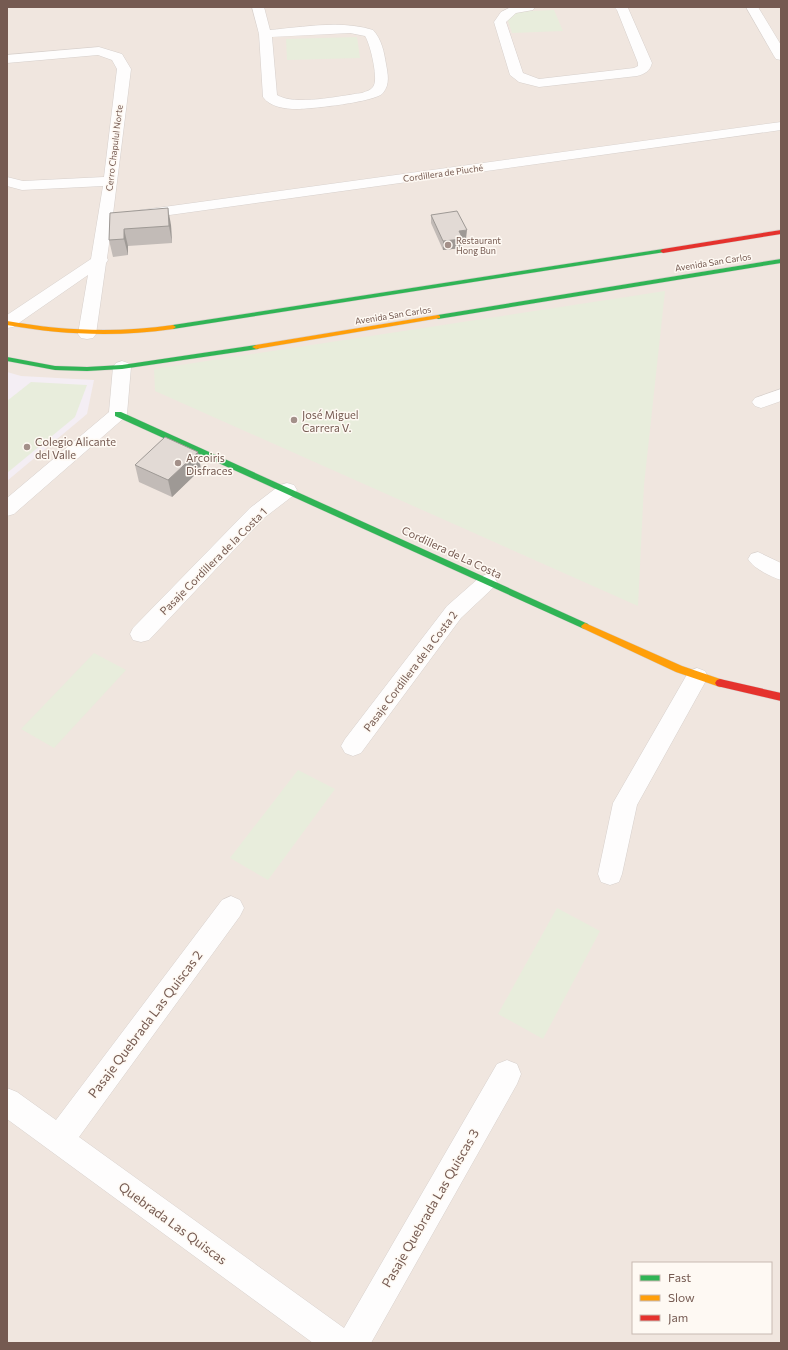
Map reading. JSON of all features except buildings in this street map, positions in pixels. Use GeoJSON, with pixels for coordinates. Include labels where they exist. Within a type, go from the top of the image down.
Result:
{"type":"FeatureCollection","features":[{"type":"Feature","properties":{"kind":"main road","name":"Avenida San Carlos"},"geometry":{"type":"LineString","coordinates":[[7,323],[32,328],[87,334],[155,330],[781,232]]}},
{"type":"Feature","properties":{"kind":"main road","name":"Avenida San Carlos"},"geometry":{"type":"LineString","coordinates":[[7,359],[55,368],[87,369],[122,367],[250,348],[781,261]]}},
{"type":"Feature","properties":{"kind":"main road","name":"Cordillera de La Costa"},"geometry":{"type":"LineString","coordinates":[[118,414],[697,677],[729,686],[781,697]]}},
{"type":"Feature","properties":{"kind":"street"},"geometry":{"type":"LineString","coordinates":[[258,7],[265,34],[270,97],[280,103],[296,105],[364,97],[377,92],[382,83],[375,41],[369,33],[353,29],[265,34]]}},
{"type":"Feature","properties":{"kind":"street"},"geometry":{"type":"LineString","coordinates":[[529,7],[512,10],[503,15],[500,22],[517,75],[524,79],[539,83],[637,72],[644,68],[645,63],[622,8],[620,7]]}},
{"type":"Feature","properties":{"kind":"street"},"geometry":{"type":"LineString","coordinates":[[752,7],[781,56]]}},
{"type":"Feature","properties":{"kind":"street","name":"Cerro Chapulul Norte"},"geometry":{"type":"LineString","coordinates":[[7,59],[99,51],[117,58],[124,69],[100,260],[87,334]]}},
{"type":"Feature","properties":{"kind":"street","name":"Cordillera de Piuché"},"geometry":{"type":"LineString","coordinates":[[104,220],[781,126]]}},
{"type":"Feature","properties":{"kind":"street"},"geometry":{"type":"LineString","coordinates":[[7,181],[22,186],[111,181]]}},
{"type":"Feature","properties":{"kind":"street"},"geometry":{"type":"LineString","coordinates":[[7,323],[100,260]]}},
{"type":"Feature","properties":{"kind":"street"},"geometry":{"type":"LineString","coordinates":[[7,509],[118,414],[122,367]]}},
{"type":"Feature","properties":{"kind":"street"},"geometry":{"type":"LineString","coordinates":[[761,402],[781,395]]}},
{"type":"Feature","properties":{"kind":"street","name":"Pasaje Cordillera de la Costa 1"},"geometry":{"type":"LineString","coordinates":[[141,634],[257,513],[287,490]]}},
{"type":"Feature","properties":{"kind":"street"},"geometry":{"type":"LineString","coordinates":[[758,559],[781,572]]}},
{"type":"Feature","properties":{"kind":"street","name":"Pasaje Cordillera de la Costa 2"},"geometry":{"type":"LineString","coordinates":[[353,746],[454,612],[487,582]]}},
{"type":"Feature","properties":{"kind":"street"},"geometry":{"type":"LineString","coordinates":[[610,874],[625,803],[697,677]]}},
{"type":"Feature","properties":{"kind":"street","name":"Pasaje Quebrada Las Quiscas 2"},"geometry":{"type":"LineString","coordinates":[[59,1140],[231,908]]}},
{"type":"Feature","properties":{"kind":"street","name":"Pasaje Quebrada Las Quiscas 3"},"geometry":{"type":"LineString","coordinates":[[353,1343],[507,1074]]}},
{"type":"Feature","properties":{"kind":"street","name":"Quebrada Las Quiscas"},"geometry":{"type":"LineString","coordinates":[[7,1102],[339,1343]]}},
{"type":"Feature","properties":{"kind":"shaded area"},"geometry":{"type":"Polygon","coordinates":[[[7,7],[781,7],[781,1343],[7,1343],[7,7]]]}},
{"type":"Feature","properties":{"kind":"shaded area","name":"Colegio Alicante del Valle"},"geometry":{"type":"Polygon","coordinates":[[[7,372],[21,376],[94,380],[87,414],[7,481],[7,372]]]}},
{"type":"Feature","properties":{"kind":"green space"},"geometry":{"type":"Polygon","coordinates":[[[554,10],[563,31],[512,33],[505,12],[554,10]]]}},
{"type":"Feature","properties":{"kind":"green space"},"geometry":{"type":"Polygon","coordinates":[[[357,37],[360,58],[287,60],[286,39],[357,37]]]}},
{"type":"Feature","properties":{"kind":"green space"},"geometry":{"type":"Polygon","coordinates":[[[665,291],[644,485],[638,606],[155,391],[154,369],[665,291]]]}},
{"type":"Feature","properties":{"kind":"green space","name":"Colegio Alicante del Valle"},"geometry":{"type":"Polygon","coordinates":[[[31,382],[87,385],[75,417],[7,473],[7,401],[31,382]]]}},
{"type":"Feature","properties":{"kind":"green space"},"geometry":{"type":"Polygon","coordinates":[[[94,653],[126,670],[54,748],[21,729],[94,653]]]}},
{"type":"Feature","properties":{"kind":"green space"},"geometry":{"type":"Polygon","coordinates":[[[298,770],[335,789],[268,880],[230,858],[298,770]]]}},
{"type":"Feature","properties":{"kind":"green space"},"geometry":{"type":"Polygon","coordinates":[[[557,908],[600,931],[543,1039],[498,1014],[557,908]]]}},
{"type":"Feature","properties":{"kind":"traffic: fast"},"geometry":{"type":"LineString","coordinates":[[173,327],[663,251]]}},
{"type":"Feature","properties":{"kind":"traffic: fast"},"geometry":{"type":"LineString","coordinates":[[438,317],[781,261]]}},
{"type":"Feature","properties":{"kind":"traffic: fast"},"geometry":{"type":"LineString","coordinates":[[7,359],[55,368],[87,369],[122,367],[256,347]]}},
{"type":"Feature","properties":{"kind":"traffic: fast"},"geometry":{"type":"LineString","coordinates":[[118,414],[585,626]]}},
{"type":"Feature","properties":{"kind":"traffic: slow"},"geometry":{"type":"LineString","coordinates":[[256,347],[438,317]]}},
{"type":"Feature","properties":{"kind":"traffic: slow"},"geometry":{"type":"LineString","coordinates":[[7,323],[48,330],[111,333],[173,327]]}},
{"type":"Feature","properties":{"kind":"traffic: slow"},"geometry":{"type":"LineString","coordinates":[[585,626],[679,669],[720,683]]}},
{"type":"Feature","properties":{"kind":"traffic: jam"},"geometry":{"type":"LineString","coordinates":[[663,251],[781,232]]}},
{"type":"Feature","properties":{"kind":"traffic: jam"},"geometry":{"type":"LineString","coordinates":[[720,683],[781,697]]}},
{"type":"Feature","properties":{"kind":"place","name":"Restaurant Hong Bun"},"geometry":{"type":"Point","coordinates":[448,245]}},
{"type":"Feature","properties":{"kind":"place","name":"José Miguel Carrera V."},"geometry":{"type":"Point","coordinates":[294,420]}},
{"type":"Feature","properties":{"kind":"place","name":"Colegio Alicante del Valle"},"geometry":{"type":"Point","coordinates":[27,447]}},
{"type":"Feature","properties":{"kind":"place","name":"Arcoiris Disfraces"},"geometry":{"type":"Point","coordinates":[178,463]}}]}
